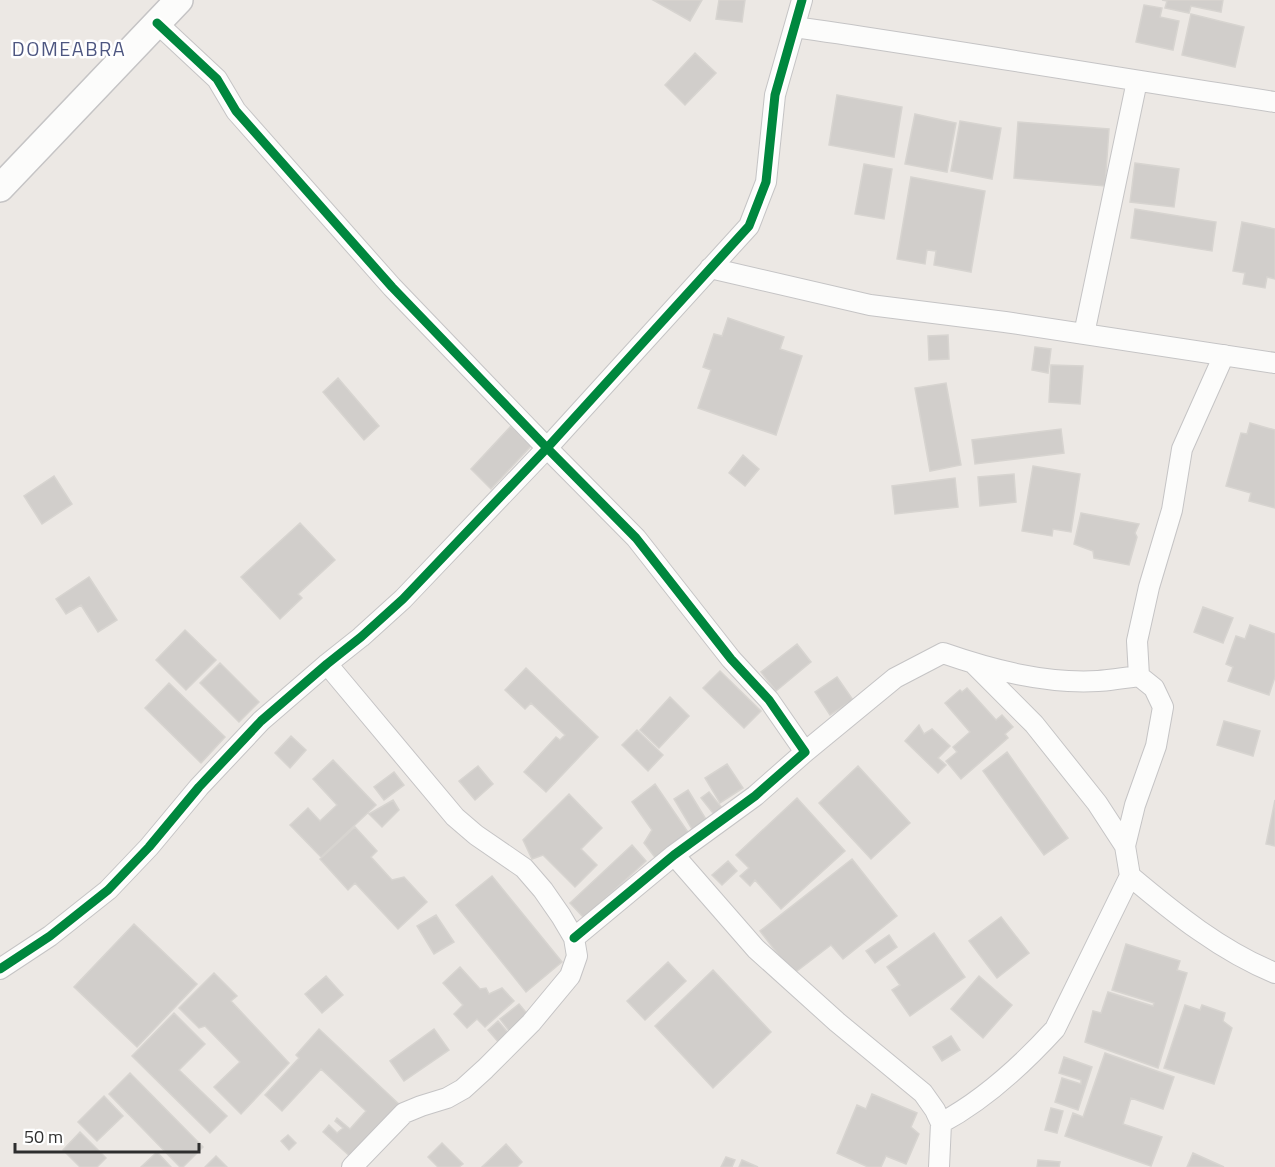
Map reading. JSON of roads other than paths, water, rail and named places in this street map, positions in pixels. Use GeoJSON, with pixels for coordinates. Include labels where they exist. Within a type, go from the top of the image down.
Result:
{"type":"FeatureCollection","features":[{"type":"Feature","properties":{"kind":"street"},"geometry":{"type":"LineString","coordinates":[[0,188],[179,0]]}},
{"type":"Feature","properties":{"kind":"street"},"geometry":{"type":"LineString","coordinates":[[0,969],[50,936],[108,890],[261,721],[361,638],[403,599],[547,448],[749,226],[765,182],[775,95],[802,0]]}},
{"type":"Feature","properties":{"kind":"street"},"geometry":{"type":"LineString","coordinates":[[157,23],[217,79],[236,111],[392,287],[636,538],[731,658],[769,700],[805,752]]}},
{"type":"Feature","properties":{"kind":"street"},"geometry":{"type":"LineString","coordinates":[[795,27],[929,46],[1275,102]]}},
{"type":"Feature","properties":{"kind":"street"},"geometry":{"type":"LineString","coordinates":[[1084,334],[1137,81]]}},
{"type":"Feature","properties":{"kind":"street"},"geometry":{"type":"LineString","coordinates":[[710,268],[870,305],[1275,363]]}},
{"type":"Feature","properties":{"kind":"street"},"geometry":{"type":"LineString","coordinates":[[1139,676],[1137,641],[1149,587],[1172,510],[1182,449],[1224,355]]}},
{"type":"Feature","properties":{"kind":"street"},"geometry":{"type":"LineString","coordinates":[[574,938],[674,855],[755,796],[895,678],[943,653],[1035,678],[1096,681],[1139,676],[1154,688],[1162,706],[1156,746],[1135,805],[1125,846],[1130,876],[1055,1029],[1040,1046],[977,1101],[941,1124]]}},
{"type":"Feature","properties":{"kind":"street"},"geometry":{"type":"LineString","coordinates":[[973,663],[1034,724],[1097,803],[1125,846]]}},
{"type":"Feature","properties":{"kind":"street"},"geometry":{"type":"LineString","coordinates":[[327,664],[455,817],[476,835],[524,868],[543,890],[574,938],[577,956],[570,976],[531,1023],[463,1089],[447,1098],[404,1113],[352,1167]]}},
{"type":"Feature","properties":{"kind":"street"},"geometry":{"type":"LineString","coordinates":[[674,855],[756,949],[837,1022],[923,1093],[935,1110],[941,1124],[939,1167]]}},
{"type":"Feature","properties":{"kind":"street"},"geometry":{"type":"LineString","coordinates":[[1130,876],[1166,907],[1210,937],[1275,973]]}},
{"type":"Feature","properties":{"kind":"district","name":"DOMEABRA"},"geometry":{"type":"Point","coordinates":[69,49]}}]}
